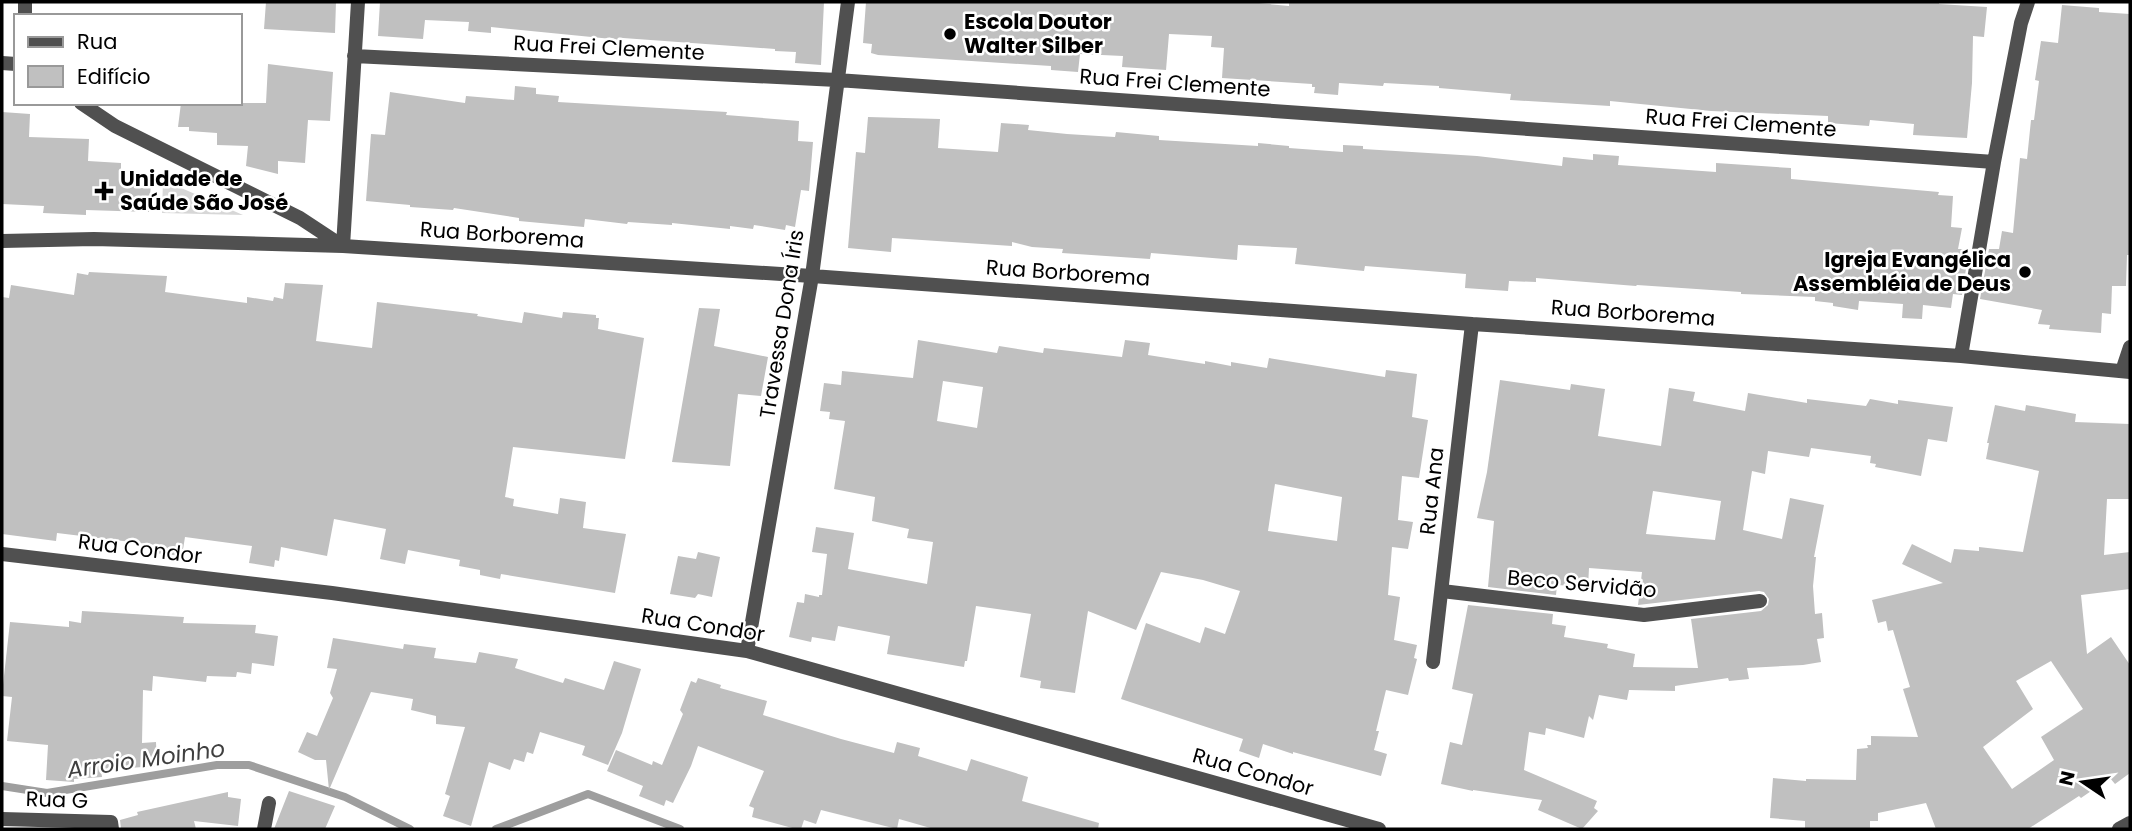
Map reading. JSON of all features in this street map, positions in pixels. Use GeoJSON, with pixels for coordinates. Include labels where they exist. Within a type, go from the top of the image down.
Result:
{"type":"FeatureCollection","features":[{"type":"Feature","properties":{"kind":"street"},"geometry":{"type":"LineString","coordinates":[[84,105],[115,126],[300,218],[343,246],[358,2]]}},
{"type":"Feature","properties":{"kind":"street","name":"Travessa Dona Íris"},"geometry":{"type":"LineString","coordinates":[[747,651],[812,276],[848,2]]}},
{"type":"Feature","properties":{"kind":"street"},"geometry":{"type":"LineString","coordinates":[[1961,356],[1994,162],[2021,23],[2028,2]]}},
{"type":"Feature","properties":{"kind":"street","name":"Rua Frei Clemente"},"geometry":{"type":"LineString","coordinates":[[354,56],[837,80],[1994,162]]}},
{"type":"Feature","properties":{"kind":"street","name":"Rua Borborema"},"geometry":{"type":"LineString","coordinates":[[2,241],[94,239],[343,246],[1961,356],[2126,371]]}},
{"type":"Feature","properties":{"kind":"street","name":"Rua Ana"},"geometry":{"type":"LineString","coordinates":[[1433,662],[1472,324]]}},
{"type":"Feature","properties":{"kind":"street"},"geometry":{"type":"LineString","coordinates":[[2126,371],[2130,346]]}},
{"type":"Feature","properties":{"kind":"street","name":"Rua Condor"},"geometry":{"type":"LineString","coordinates":[[2,554],[332,593],[747,651],[1379,829]]}},
{"type":"Feature","properties":{"kind":"street","name":"Beco Servidão"},"geometry":{"type":"LineString","coordinates":[[1442,591],[1644,615],[1760,601]]}},
{"type":"Feature","properties":{"kind":"street"},"geometry":{"type":"LineString","coordinates":[[264,829],[269,803]]}},
{"type":"Feature","properties":{"kind":"street","name":"Rua G"},"geometry":{"type":"LineString","coordinates":[[2,819],[111,826]]}},
{"type":"Feature","properties":{"kind":"street"},"geometry":{"type":"LineString","coordinates":[[2119,829],[2130,823]]}},
{"type":"Feature","properties":{"kind":"shaded area"},"geometry":{"type":"Polygon","coordinates":[[[163,180],[243,215],[162,213],[163,180]]]}},
{"type":"Feature","properties":{"kind":"building"},"geometry":{"type":"Polygon","coordinates":[[[266,2],[336,2],[335,33],[264,29],[266,2]]]}},
{"type":"Feature","properties":{"kind":"building"},"geometry":{"type":"Polygon","coordinates":[[[380,2],[824,2],[821,65],[795,63],[796,52],[775,49],[622,40],[491,27],[491,33],[468,31],[469,22],[425,20],[423,39],[378,36],[380,2]]]}},
{"type":"Feature","properties":{"kind":"building"},"geometry":{"type":"Polygon","coordinates":[[[866,2],[1248,2],[1289,6],[1289,2],[1939,2],[1987,7],[1984,37],[1973,36],[1967,138],[1913,135],[1914,124],[1870,120],[1869,126],[1828,123],[1828,116],[1711,111],[1610,101],[1610,106],[1510,100],[1511,94],[1439,86],[1339,83],[1338,95],[1314,93],[1315,87],[1312,87],[1312,84],[1222,78],[1224,48],[1211,47],[1212,36],[1169,34],[1166,70],[1122,67],[1123,56],[1080,54],[1078,72],[1051,70],[1051,66],[878,55],[871,53],[872,44],[863,43],[866,2]]]}},
{"type":"Feature","properties":{"kind":"building"},"geometry":{"type":"Polygon","coordinates":[[[2062,5],[2130,14],[2130,255],[2127,255],[2126,286],[2112,286],[2111,314],[2102,313],[2101,333],[2049,329],[2050,325],[2038,324],[2042,310],[1980,299],[1989,249],[1999,249],[2002,231],[2013,233],[2020,158],[2027,159],[2031,120],[2034,120],[2039,81],[2035,80],[2041,41],[2058,43],[2062,5]]]}},
{"type":"Feature","properties":{"kind":"building"},"geometry":{"type":"Polygon","coordinates":[[[268,64],[333,72],[330,121],[308,120],[305,163],[278,161],[278,174],[246,166],[248,146],[217,145],[217,133],[189,131],[189,127],[178,127],[181,105],[266,103],[268,64]]]}},
{"type":"Feature","properties":{"kind":"building"},"geometry":{"type":"Polygon","coordinates":[[[515,86],[536,88],[536,94],[559,96],[558,102],[727,112],[726,115],[799,121],[798,141],[813,142],[809,191],[801,190],[795,227],[786,225],[785,230],[754,225],[753,229],[730,226],[730,229],[585,219],[584,227],[519,221],[519,218],[454,208],[410,207],[366,201],[371,134],[385,135],[390,92],[465,103],[466,96],[514,100],[515,86]]]}},
{"type":"Feature","properties":{"kind":"building"},"geometry":{"type":"Polygon","coordinates":[[[2,112],[30,114],[29,137],[89,139],[88,161],[121,163],[121,181],[151,182],[149,212],[86,210],[86,215],[43,213],[44,206],[2,204],[2,112]]]}},
{"type":"Feature","properties":{"kind":"building"},"geometry":{"type":"Polygon","coordinates":[[[868,117],[940,119],[938,148],[998,152],[1001,123],[1029,125],[1028,130],[1067,134],[1115,137],[1116,132],[1159,136],[1159,140],[1258,146],[1258,143],[1343,152],[1343,145],[1363,146],[1363,149],[1477,156],[1562,166],[1563,157],[1593,160],[1593,154],[1619,156],[1618,165],[1716,172],[1716,163],[1791,168],[1791,179],[1939,192],[1938,195],[1953,196],[1951,227],[1962,228],[1958,249],[1969,249],[1962,295],[1953,294],[1951,308],[1923,305],[1922,319],[1902,318],[1903,304],[1859,301],[1858,310],[1815,301],[1815,297],[1536,278],[1536,282],[1509,281],[1508,291],[1465,288],[1466,274],[1365,266],[1364,271],[1295,264],[1297,248],[1238,245],[1237,260],[1151,253],[1150,259],[1062,253],[1063,249],[1032,247],[1012,242],[1012,246],[892,238],[891,252],[848,248],[856,152],[865,153],[868,117]]]}},
{"type":"Feature","properties":{"kind":"building"},"geometry":{"type":"Polygon","coordinates":[[[89,272],[167,276],[165,292],[247,303],[247,297],[273,301],[274,297],[283,299],[285,283],[323,285],[316,341],[372,348],[377,302],[478,314],[477,316],[522,323],[524,312],[562,318],[563,312],[596,315],[596,318],[599,318],[598,329],[644,338],[625,459],[513,447],[505,497],[514,499],[513,506],[558,514],[560,498],[586,502],[583,528],[626,534],[615,593],[501,574],[500,579],[480,575],[480,570],[459,566],[460,560],[408,550],[405,564],[380,559],[386,529],[334,519],[327,556],[281,547],[279,561],[275,560],[274,567],[249,563],[252,546],[185,537],[182,556],[155,553],[156,545],[57,533],[56,541],[2,534],[2,297],[9,298],[11,285],[74,295],[77,273],[88,275],[89,272]]]}},
{"type":"Feature","properties":{"kind":"building"},"geometry":{"type":"Polygon","coordinates":[[[699,308],[720,309],[714,346],[768,357],[761,396],[738,394],[730,466],[672,462],[699,308]]]}},
{"type":"Feature","properties":{"kind":"building"},"geometry":{"type":"Polygon","coordinates":[[[918,340],[997,353],[999,346],[1043,353],[1044,348],[1122,357],[1125,340],[1150,343],[1148,355],[1205,364],[1205,361],[1231,366],[1231,362],[1267,368],[1269,358],[1385,377],[1386,370],[1417,374],[1412,417],[1428,420],[1419,478],[1402,476],[1398,520],[1413,522],[1408,549],[1392,547],[1388,595],[1400,597],[1394,640],[1417,645],[1414,658],[1417,659],[1408,695],[1386,690],[1374,750],[1387,754],[1381,776],[1263,744],[1259,758],[1239,751],[1243,739],[1121,699],[1146,623],[1200,643],[1205,627],[1225,634],[1240,591],[1203,580],[1161,572],[1136,630],[1088,611],[1075,693],[1040,688],[1041,681],[1020,677],[1031,614],[976,606],[964,667],[887,654],[890,636],[838,626],[835,641],[812,637],[811,642],[789,637],[797,602],[804,603],[805,594],[819,597],[822,595],[827,554],[812,552],[816,527],[854,533],[848,569],[927,584],[933,542],[907,538],[909,529],[872,521],[875,497],[834,489],[845,421],[829,419],[830,412],[820,411],[824,383],[841,385],[842,371],[913,378],[918,340]],[[943,381],[937,421],[977,428],[983,387],[943,381]],[[1275,484],[1268,531],[1337,541],[1342,497],[1275,484]]]}},
{"type":"Feature","properties":{"kind":"building"},"geometry":{"type":"Polygon","coordinates":[[[1500,380],[1570,390],[1571,384],[1605,389],[1598,436],[1661,446],[1669,388],[1695,392],[1693,401],[1745,411],[1748,393],[1807,403],[1807,399],[1866,406],[1870,399],[1898,404],[1898,400],[1953,407],[1947,442],[1928,439],[1921,476],[1875,467],[1876,464],[1870,463],[1871,456],[1811,448],[1809,457],[1768,451],[1765,474],[1752,471],[1743,530],[1782,539],[1790,498],[1824,505],[1814,557],[1813,586],[1815,614],[1822,613],[1824,638],[1817,639],[1821,662],[1747,668],[1749,679],[1729,681],[1728,678],[1675,686],[1675,691],[1629,690],[1627,700],[1599,695],[1593,720],[1589,716],[1584,738],[1546,728],[1545,735],[1529,732],[1524,770],[1597,801],[1594,808],[1598,811],[1582,829],[1538,810],[1542,800],[1441,784],[1450,742],[1462,745],[1473,694],[1452,689],[1468,605],[1553,614],[1552,624],[1566,626],[1564,637],[1608,644],[1607,648],[1635,654],[1633,667],[1698,668],[1691,619],[1761,611],[1768,605],[1769,599],[1764,592],[1759,591],[1638,605],[1642,572],[1589,568],[1588,587],[1557,585],[1556,595],[1488,587],[1494,521],[1477,518],[1487,472],[1500,380]],[[1653,491],[1646,534],[1715,540],[1721,501],[1653,491]]]}},
{"type":"Feature","properties":{"kind":"building"},"geometry":{"type":"Polygon","coordinates":[[[1995,405],[2025,411],[2026,405],[2076,414],[2075,422],[2130,424],[2130,499],[2107,499],[2104,555],[2130,552],[2130,589],[2081,595],[2087,654],[2111,637],[2130,665],[2130,773],[2115,784],[2110,778],[2028,829],[1936,829],[1926,803],[1878,813],[1878,821],[1870,821],[1870,829],[1805,829],[1805,821],[1770,818],[1773,778],[1806,781],[1856,780],[1857,749],[1868,748],[1867,745],[1871,745],[1871,736],[1918,737],[1903,689],[1910,687],[1893,630],[1888,631],[1886,621],[1878,623],[1872,600],[1943,583],[1902,564],[1912,544],[1951,563],[1954,549],[1979,551],[1979,547],[2023,552],[2039,471],[1986,459],[1995,405]],[[2051,661],[2016,681],[2033,709],[1983,747],[2012,789],[2054,760],[2041,737],[2083,709],[2051,661]]]}},
{"type":"Feature","properties":{"kind":"building"},"geometry":{"type":"Polygon","coordinates":[[[698,552],[720,557],[712,597],[698,594],[695,598],[670,594],[678,556],[696,559],[698,552]]]}},
{"type":"Feature","properties":{"kind":"building"},"geometry":{"type":"Polygon","coordinates":[[[82,611],[184,617],[183,623],[256,625],[255,633],[278,636],[274,666],[252,663],[251,674],[237,672],[236,677],[207,676],[206,682],[153,676],[152,691],[143,690],[142,743],[156,742],[157,766],[101,770],[102,777],[74,779],[74,782],[46,780],[48,745],[7,741],[12,697],[2,694],[10,622],[69,627],[69,621],[81,623],[82,611]]]}},
{"type":"Feature","properties":{"kind":"building"},"geometry":{"type":"Polygon","coordinates":[[[333,638],[403,649],[404,644],[436,648],[434,658],[476,663],[479,652],[518,659],[515,668],[563,683],[565,678],[604,690],[614,661],[641,669],[622,733],[608,765],[582,755],[585,746],[540,732],[533,754],[527,752],[524,762],[514,759],[510,770],[489,762],[471,826],[443,816],[450,796],[445,794],[465,727],[436,724],[436,716],[411,710],[413,699],[371,692],[329,790],[326,760],[315,760],[298,752],[307,732],[317,736],[333,698],[330,693],[337,669],[327,668],[333,638]]]}},
{"type":"Feature","properties":{"kind":"building"},"geometry":{"type":"Polygon","coordinates":[[[698,678],[721,685],[720,688],[767,701],[763,715],[841,739],[894,753],[897,742],[920,748],[918,756],[967,771],[971,759],[1028,777],[1022,801],[1099,823],[1098,829],[934,829],[899,819],[897,829],[821,810],[816,824],[804,820],[801,829],[796,829],[752,817],[754,808],[749,806],[764,771],[698,746],[673,803],[666,800],[664,806],[639,796],[643,786],[607,771],[616,750],[652,765],[653,761],[662,765],[683,714],[680,710],[691,681],[696,683],[698,678]]]}},
{"type":"Feature","properties":{"kind":"building"},"geometry":{"type":"Polygon","coordinates":[[[289,791],[335,806],[325,829],[274,829],[289,791]]]}},
{"type":"Feature","properties":{"kind":"building"},"geometry":{"type":"Polygon","coordinates":[[[228,792],[228,797],[241,799],[238,826],[194,821],[196,829],[121,829],[120,820],[138,815],[137,812],[228,792]]]}},
{"type":"Feature","properties":{"kind":"waterway","name":"Arroio Moinho"},"geometry":{"type":"LineString","coordinates":[[2,786],[47,793],[217,765],[249,765],[345,797],[410,829]]}},
{"type":"Feature","properties":{"kind":"waterway","name":"Arroio Moinho"},"geometry":{"type":"LineString","coordinates":[[496,829],[588,794],[680,829]]}},
{"type":"Feature","properties":{"kind":"place","name":"Escola Doutor Walter Silber"},"geometry":{"type":"Point","coordinates":[950,34]}},
{"type":"Feature","properties":{"kind":"place","name":"Unidade de Saúde São José"},"geometry":{"type":"Point","coordinates":[104,191]}},
{"type":"Feature","properties":{"kind":"place","name":"Igreja Evangélica Assembléia de Deus"},"geometry":{"type":"Point","coordinates":[2025,272]}}]}
